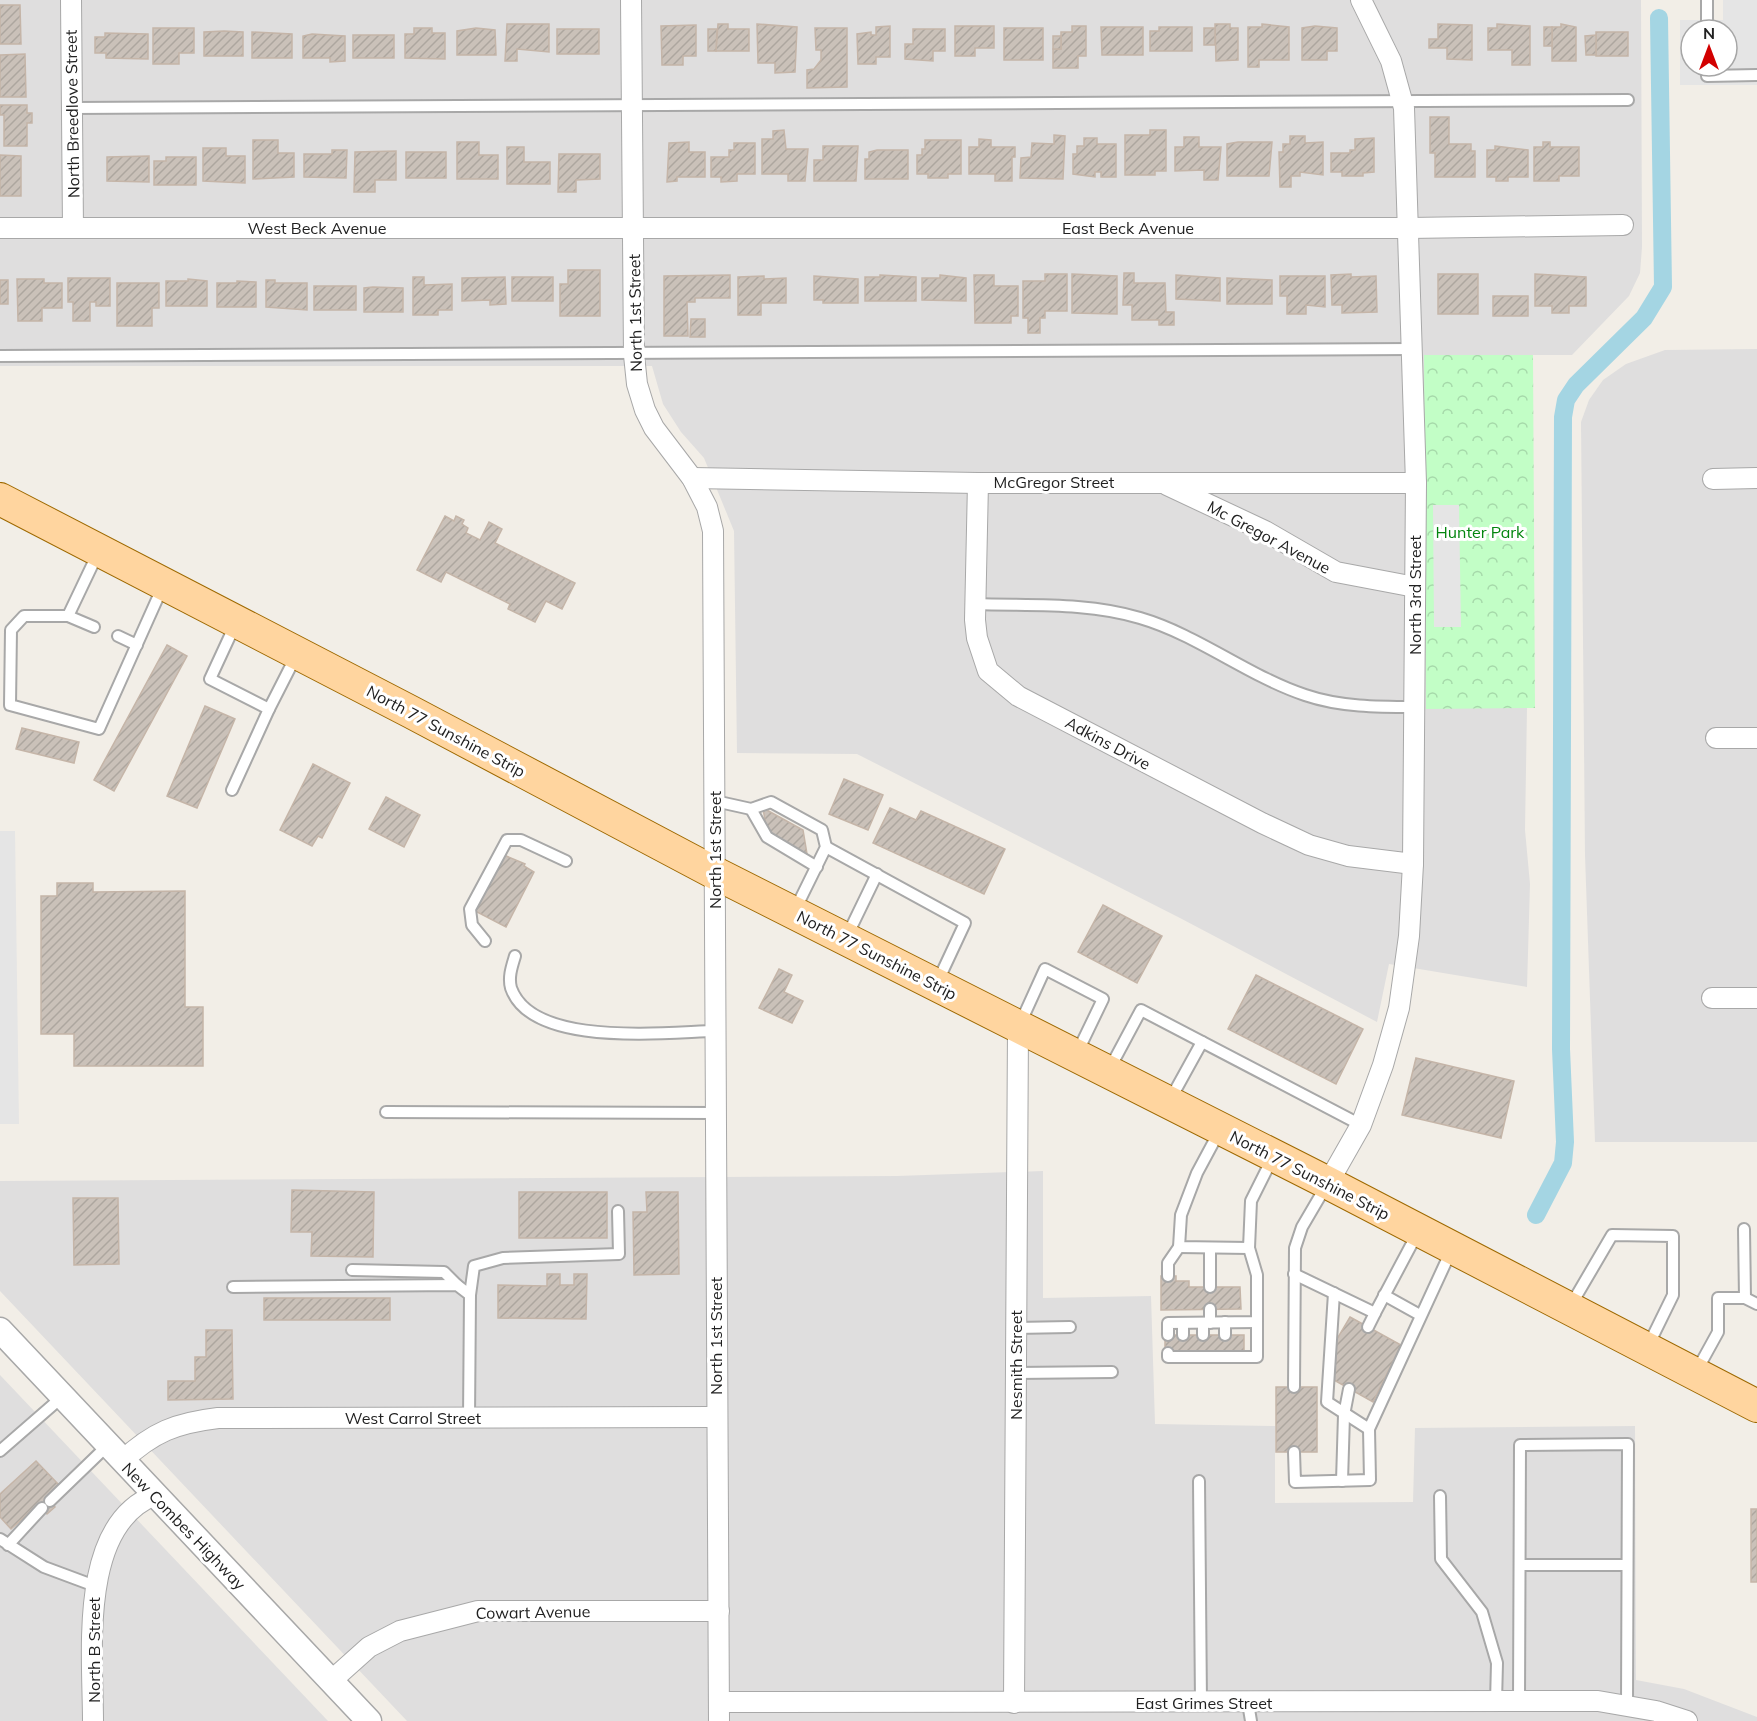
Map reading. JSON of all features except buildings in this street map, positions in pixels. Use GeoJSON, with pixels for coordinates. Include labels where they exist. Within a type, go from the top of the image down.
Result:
{"type":"FeatureCollection","features":[{"type":"Feature","properties":{"kind":"main road","name":"North 77 Sunshine Strip"},"geometry":{"type":"LineString","coordinates":[[0,499],[716,873],[1328,1183],[1757,1406]]}},
{"type":"Feature","properties":{"kind":"street","name":"North Breedlove Street"},"geometry":{"type":"LineString","coordinates":[[71,0],[73,228]]}},
{"type":"Feature","properties":{"kind":"street","name":"North 1st Street"},"geometry":{"type":"LineString","coordinates":[[631,0],[634,355],[637,384],[654,428],[692,478],[707,507],[713,531],[719,1712]]}},
{"type":"Feature","properties":{"kind":"street","name":"North 3rd Street"},"geometry":{"type":"LineString","coordinates":[[1328,1183],[1361,1125],[1383,1065],[1400,1008],[1409,936],[1413,864],[1416,483],[1403,101],[1391,61],[1361,0]]}},
{"type":"Feature","properties":{"kind":"street","name":"East Beck Avenue"},"geometry":{"type":"LineString","coordinates":[[633,229],[1409,228],[1623,225]]}},
{"type":"Feature","properties":{"kind":"street","name":"West Beck Avenue"},"geometry":{"type":"LineString","coordinates":[[0,228],[633,229]]}},
{"type":"Feature","properties":{"kind":"street","name":"McGregor Street"},"geometry":{"type":"LineString","coordinates":[[692,478],[978,483],[1416,483]]}},
{"type":"Feature","properties":{"kind":"street"},"geometry":{"type":"LineString","coordinates":[[1713,478],[1757,478]]}},
{"type":"Feature","properties":{"kind":"street","name":"Adkins Drive"},"geometry":{"type":"LineString","coordinates":[[978,483],[976,638],[988,671],[1018,696],[1262,824],[1309,845],[1358,858],[1413,864]]}},
{"type":"Feature","properties":{"kind":"street","name":"Mc Gregor Avenue"},"geometry":{"type":"LineString","coordinates":[[1162,483],[1264,531],[1336,572],[1415,587]]}},
{"type":"Feature","properties":{"kind":"street"},"geometry":{"type":"LineString","coordinates":[[1716,738],[1757,738]]}},
{"type":"Feature","properties":{"kind":"street"},"geometry":{"type":"LineString","coordinates":[[1712,998],[1757,998]]}},
{"type":"Feature","properties":{"kind":"street","name":"Nesmith Street"},"geometry":{"type":"LineString","coordinates":[[1014,1703],[1018,1027]]}},
{"type":"Feature","properties":{"kind":"street","name":"New Combes Highway"},"geometry":{"type":"LineString","coordinates":[[2,1339],[62,1397],[369,1721]]}},
{"type":"Feature","properties":{"kind":"street","name":"West Carrol Street"},"geometry":{"type":"LineString","coordinates":[[115,1453],[140,1444],[165,1429],[195,1420],[218,1418],[716,1417]]}},
{"type":"Feature","properties":{"kind":"street","name":"North B Street"},"geometry":{"type":"LineString","coordinates":[[93,1721],[95,1586],[112,1535],[142,1500],[155,1495]]}},
{"type":"Feature","properties":{"kind":"street","name":"Cowart Avenue"},"geometry":{"type":"LineString","coordinates":[[331,1681],[369,1647],[400,1631],[478,1611],[719,1611]]}},
{"type":"Feature","properties":{"kind":"street","name":"East Grimes Street"},"geometry":{"type":"LineString","coordinates":[[719,1712],[1014,1703],[1120,1712],[1201,1703],[1249,1712],[1392,1712],[1496,1702],[1598,1701],[1687,1721]]}},
{"type":"Feature","properties":{"kind":"lane"},"geometry":{"type":"LineString","coordinates":[[1707,0],[1707,18]]}},
{"type":"Feature","properties":{"kind":"lane"},"geometry":{"type":"LineString","coordinates":[[1739,75],[1757,75]]}},
{"type":"Feature","properties":{"kind":"lane"},"geometry":{"type":"LineString","coordinates":[[72,108],[1628,100]]}},
{"type":"Feature","properties":{"kind":"lane"},"geometry":{"type":"LineString","coordinates":[[0,356],[634,355],[1412,349]]}},
{"type":"Feature","properties":{"kind":"lane"},"geometry":{"type":"LineString","coordinates":[[68,616],[99,550]]}},
{"type":"Feature","properties":{"kind":"lane"},"geometry":{"type":"LineString","coordinates":[[94,627],[68,616],[24,616],[11,630],[10,705],[99,729],[164,584]]}},
{"type":"Feature","properties":{"kind":"lane"},"geometry":{"type":"LineString","coordinates":[[976,604],[1072,608],[1139,617],[1163,626],[1274,682],[1306,695],[1344,704],[1414,707]]}},
{"type":"Feature","properties":{"kind":"lane"},"geometry":{"type":"LineString","coordinates":[[237,622],[210,679],[270,709]]}},
{"type":"Feature","properties":{"kind":"lane"},"geometry":{"type":"LineString","coordinates":[[118,636],[137,645]]}},
{"type":"Feature","properties":{"kind":"lane"},"geometry":{"type":"LineString","coordinates":[[232,790],[298,653]]}},
{"type":"Feature","properties":{"kind":"lane"},"geometry":{"type":"LineString","coordinates":[[715,801],[751,809],[771,802],[791,818],[822,831],[826,847],[794,913]]}},
{"type":"Feature","properties":{"kind":"lane"},"geometry":{"type":"LineString","coordinates":[[751,809],[767,837],[781,843],[817,867]]}},
{"type":"Feature","properties":{"kind":"lane"},"geometry":{"type":"LineString","coordinates":[[485,941],[472,925],[470,909],[507,840],[514,838],[521,840],[566,861]]}},
{"type":"Feature","properties":{"kind":"lane"},"geometry":{"type":"LineString","coordinates":[[826,847],[965,923],[936,985]]}},
{"type":"Feature","properties":{"kind":"lane"},"geometry":{"type":"LineString","coordinates":[[846,939],[877,874]]}},
{"type":"Feature","properties":{"kind":"lane"},"geometry":{"type":"LineString","coordinates":[[515,956],[510,976],[516,998],[541,1018],[557,1026],[589,1032],[716,1031]]}},
{"type":"Feature","properties":{"kind":"lane"},"geometry":{"type":"LineString","coordinates":[[1018,1027],[1045,969],[1103,999],[1075,1056]]}},
{"type":"Feature","properties":{"kind":"lane"},"geometry":{"type":"LineString","coordinates":[[1108,1072],[1141,1010],[1361,1125]]}},
{"type":"Feature","properties":{"kind":"lane"},"geometry":{"type":"LineString","coordinates":[[1169,1103],[1202,1042]]}},
{"type":"Feature","properties":{"kind":"lane"},"geometry":{"type":"LineString","coordinates":[[386,1112],[716,1113]]}},
{"type":"Feature","properties":{"kind":"lane"},"geometry":{"type":"LineString","coordinates":[[1168,1276],[1168,1263],[1179,1247],[1180,1215],[1197,1173],[1220,1129]]}},
{"type":"Feature","properties":{"kind":"lane"},"geometry":{"type":"LineString","coordinates":[[1168,1353],[1168,1357],[1226,1355],[1257,1357],[1257,1275],[1249,1248],[1251,1201],[1274,1156]]}},
{"type":"Feature","properties":{"kind":"lane"},"geometry":{"type":"LineString","coordinates":[[1294,1387],[1295,1248],[1302,1227],[1328,1183]]}},
{"type":"Feature","properties":{"kind":"lane"},"geometry":{"type":"LineString","coordinates":[[469,1418],[470,1295],[474,1266],[503,1258],[619,1254],[618,1211]]}},
{"type":"Feature","properties":{"kind":"lane"},"geometry":{"type":"LineString","coordinates":[[1744,1228],[1745,1298]]}},
{"type":"Feature","properties":{"kind":"lane"},"geometry":{"type":"LineString","coordinates":[[1368,1327],[1419,1231]]}},
{"type":"Feature","properties":{"kind":"lane"},"geometry":{"type":"LineString","coordinates":[[1569,1308],[1612,1235],[1673,1236],[1673,1295],[1646,1349]]}},
{"type":"Feature","properties":{"kind":"lane"},"geometry":{"type":"LineString","coordinates":[[1179,1247],[1249,1248]]}},
{"type":"Feature","properties":{"kind":"lane"},"geometry":{"type":"LineString","coordinates":[[1210,1248],[1210,1287]]}},
{"type":"Feature","properties":{"kind":"lane"},"geometry":{"type":"LineString","coordinates":[[1294,1452],[1295,1482],[1370,1480],[1370,1430],[1452,1248]]}},
{"type":"Feature","properties":{"kind":"lane"},"geometry":{"type":"LineString","coordinates":[[352,1270],[444,1272],[470,1295]]}},
{"type":"Feature","properties":{"kind":"lane"},"geometry":{"type":"LineString","coordinates":[[1294,1274],[1375,1312]]}},
{"type":"Feature","properties":{"kind":"lane"},"geometry":{"type":"LineString","coordinates":[[233,1287],[457,1285]]}},
{"type":"Feature","properties":{"kind":"lane"},"geometry":{"type":"LineString","coordinates":[[1334,1293],[1327,1402],[1370,1430]]}},
{"type":"Feature","properties":{"kind":"lane"},"geometry":{"type":"LineString","coordinates":[[1384,1295],[1420,1315]]}},
{"type":"Feature","properties":{"kind":"lane"},"geometry":{"type":"LineString","coordinates":[[1695,1374],[1719,1332],[1719,1298],[1745,1298],[1757,1304]]}},
{"type":"Feature","properties":{"kind":"lane"},"geometry":{"type":"LineString","coordinates":[[1203,1335],[1210,1309]]}},
{"type":"Feature","properties":{"kind":"lane"},"geometry":{"type":"LineString","coordinates":[[1168,1310],[1168,1335]]}},
{"type":"Feature","properties":{"kind":"lane"},"geometry":{"type":"LineString","coordinates":[[1225,1322],[1225,1335]]}},
{"type":"Feature","properties":{"kind":"lane"},"geometry":{"type":"LineString","coordinates":[[1168,1323],[1257,1322]]}},
{"type":"Feature","properties":{"kind":"lane"},"geometry":{"type":"LineString","coordinates":[[1183,1323],[1183,1335]]}},
{"type":"Feature","properties":{"kind":"lane"},"geometry":{"type":"LineString","coordinates":[[1016,1328],[1070,1327]]}},
{"type":"Feature","properties":{"kind":"lane"},"geometry":{"type":"LineString","coordinates":[[1016,1373],[1112,1372]]}},
{"type":"Feature","properties":{"kind":"lane"},"geometry":{"type":"LineString","coordinates":[[1342,1481],[1344,1415],[1349,1389]]}},
{"type":"Feature","properties":{"kind":"lane"},"geometry":{"type":"LineString","coordinates":[[0,1451],[62,1397]]}},
{"type":"Feature","properties":{"kind":"lane"},"geometry":{"type":"LineString","coordinates":[[1520,1702],[1520,1445],[1628,1444],[1627,1706]]}},
{"type":"Feature","properties":{"kind":"lane"},"geometry":{"type":"LineString","coordinates":[[95,1586],[44,1567],[4,1542],[46,1505],[115,1453]]}},
{"type":"Feature","properties":{"kind":"lane"},"geometry":{"type":"LineString","coordinates":[[1199,1481],[1201,1703]]}},
{"type":"Feature","properties":{"kind":"lane"},"geometry":{"type":"LineString","coordinates":[[1440,1496],[1441,1559],[1482,1612],[1497,1663],[1496,1702]]}},
{"type":"Feature","properties":{"kind":"lane"},"geometry":{"type":"LineString","coordinates":[[1520,1565],[1627,1565]]}},
{"type":"Feature","properties":{"kind":"shaded area"},"geometry":{"type":"Polygon","coordinates":[[[0,0],[1641,0],[1642,247],[1640,273],[1629,296],[1572,355],[1425,355],[1426,708],[1527,708],[1525,830],[1530,884],[1527,987],[1389,964],[1377,1022],[1180,918],[857,754],[737,753],[734,531],[704,458],[681,432],[663,404],[652,366],[0,366],[0,0]]]}},
{"type":"Feature","properties":{"kind":"shaded area"},"geometry":{"type":"Polygon","coordinates":[[[1723,0],[1757,0],[1757,85],[1680,85],[1680,78],[1739,78],[1739,18],[1723,18],[1723,0]]]}},
{"type":"Feature","properties":{"kind":"shaded area"},"geometry":{"type":"Polygon","coordinates":[[[1757,349],[1757,1142],[1595,1142],[1585,855],[1581,422],[1589,400],[1603,380],[1626,364],[1665,350],[1757,349]]]}},
{"type":"Feature","properties":{"kind":"shaded area"},"geometry":{"type":"Polygon","coordinates":[[[1433,505],[1459,505],[1461,627],[1434,627],[1433,505]]]}},
{"type":"Feature","properties":{"kind":"shaded area"},"geometry":{"type":"Polygon","coordinates":[[[0,831],[15,831],[19,1124],[0,1124],[0,831]]]}},
{"type":"Feature","properties":{"kind":"shaded area"},"geometry":{"type":"Polygon","coordinates":[[[1043,1171],[1043,1298],[1151,1296],[1155,1424],[1275,1426],[1275,1503],[1413,1502],[1415,1428],[1635,1426],[1636,1680],[1684,1689],[1757,1717],[1757,1721],[407,1721],[0,1291],[0,1181],[897,1176],[1043,1171]]]}},
{"type":"Feature","properties":{"kind":"shaded area"},"geometry":{"type":"Polygon","coordinates":[[[0,1375],[328,1721],[0,1721],[0,1375]]]}},
{"type":"Feature","properties":{"kind":"green space","name":"Hunter Park"},"geometry":{"type":"Polygon","coordinates":[[[1424,355],[1533,355],[1535,708],[1426,709],[1424,355]]]}},
{"type":"Feature","properties":{"kind":"waterway"},"geometry":{"type":"LineString","coordinates":[[1536,1215],[1563,1163],[1565,1142],[1561,1049],[1563,417],[1566,400],[1576,385],[1644,318],[1663,287],[1659,18]]}}]}
